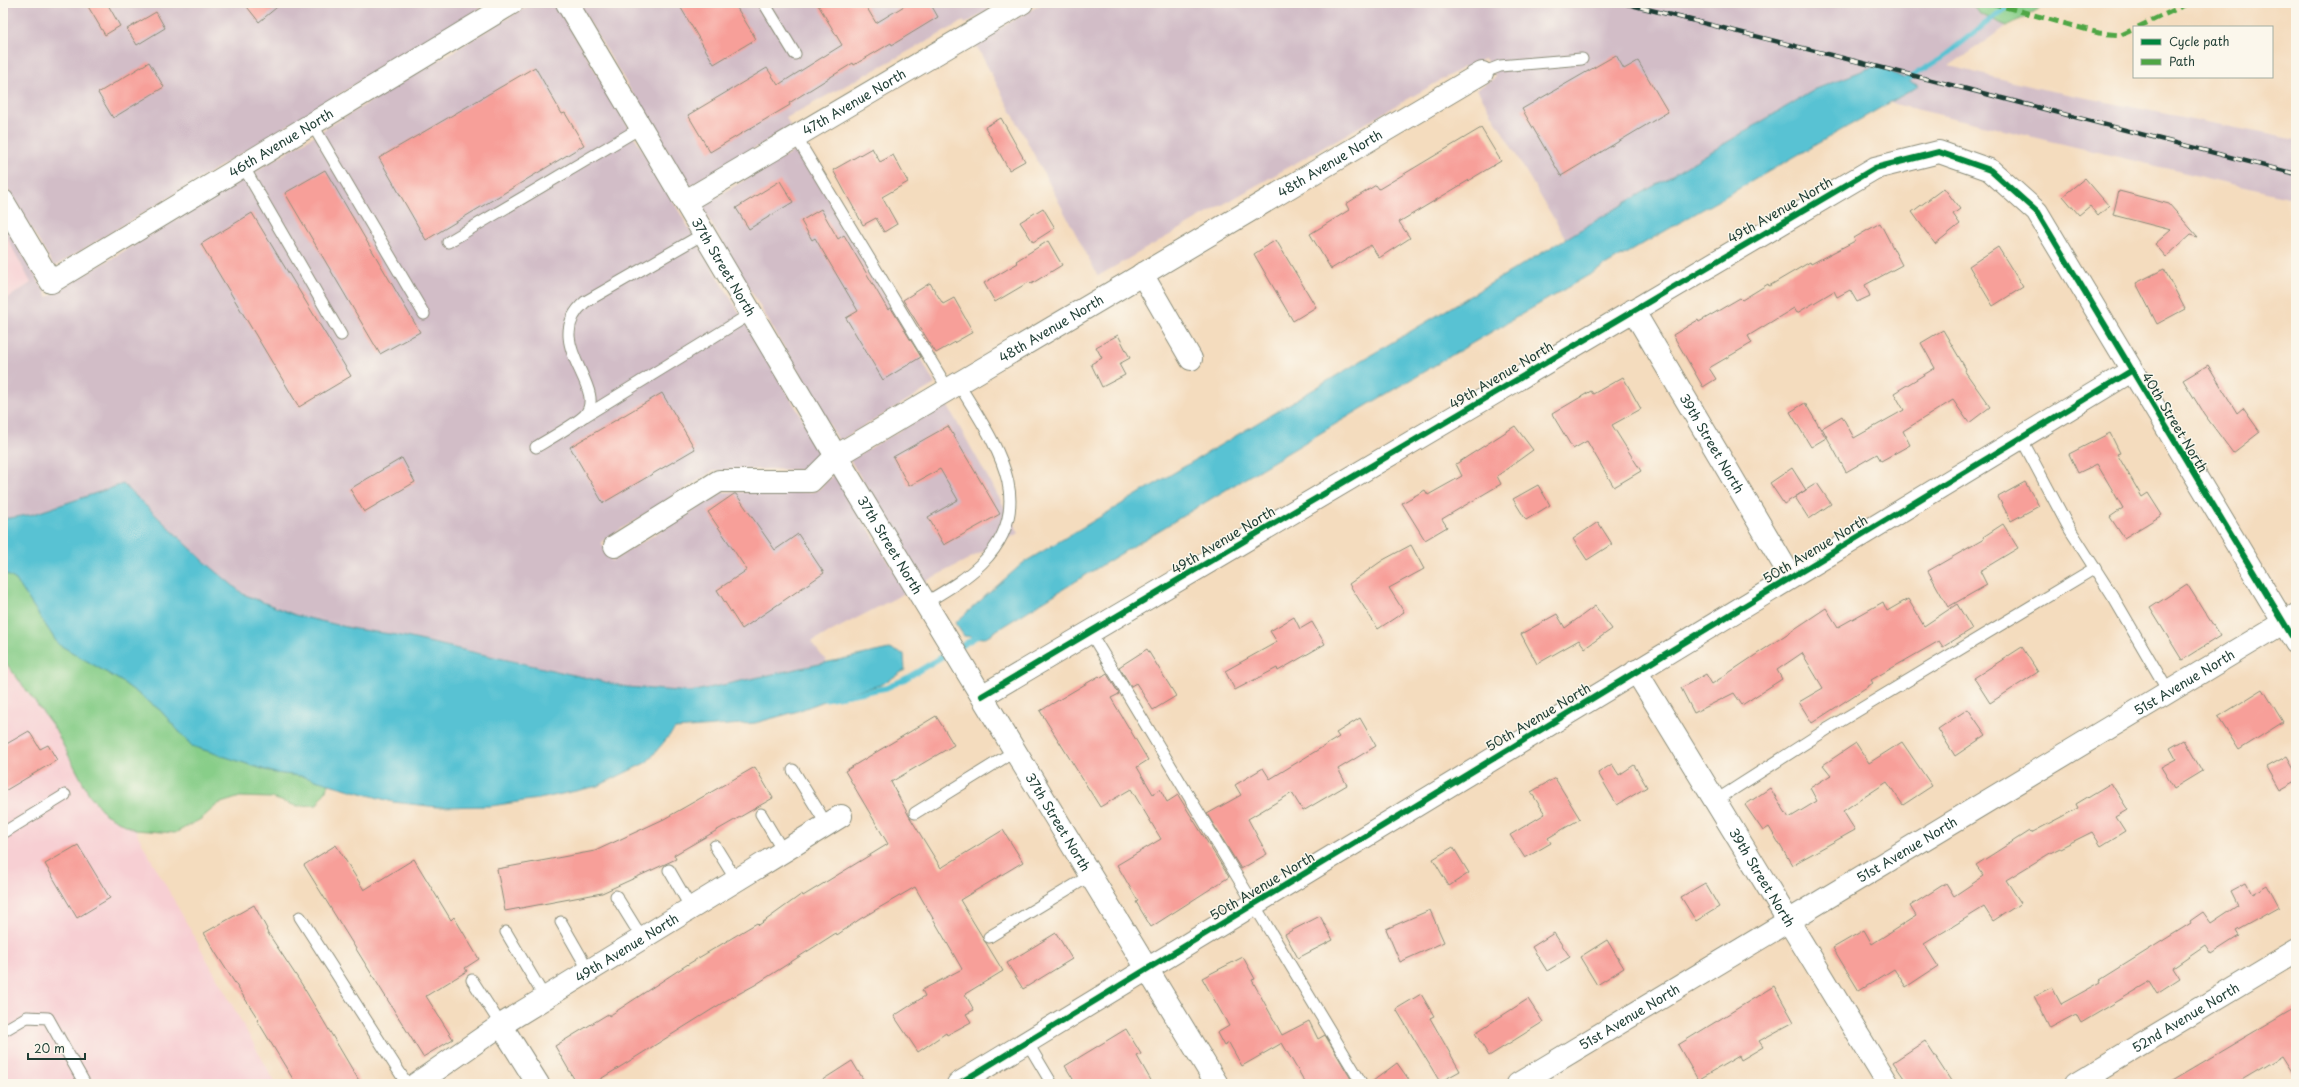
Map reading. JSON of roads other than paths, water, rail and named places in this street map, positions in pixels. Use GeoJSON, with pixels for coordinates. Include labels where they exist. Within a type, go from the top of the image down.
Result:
{"type":"FeatureCollection","features":[{"type":"Feature","properties":{"kind":"street","name":"46th Avenue North"},"geometry":{"type":"LineString","coordinates":[[3,200],[51,282],[512,3]]}},
{"type":"Feature","properties":{"kind":"street","name":"37th Street North"},"geometry":{"type":"LineString","coordinates":[[567,3],[686,201],[836,456],[1217,1084]]}},
{"type":"Feature","properties":{"kind":"street","name":"47th Avenue North"},"geometry":{"type":"LineString","coordinates":[[686,201],[1022,3]]}},
{"type":"Feature","properties":{"kind":"street","name":"48th Avenue North"},"geometry":{"type":"LineString","coordinates":[[615,546],[719,481],[811,481],[836,456],[1482,73]]}},
{"type":"Feature","properties":{"kind":"street","name":"49th Avenue North"},"geometry":{"type":"LineString","coordinates":[[977,688],[1090,632],[1632,310],[1875,168],[1939,152],[1990,170],[2037,212]]}},
{"type":"Feature","properties":{"kind":"street","name":"40th Street North"},"geometry":{"type":"LineString","coordinates":[[2037,212],[2131,371],[2290,618],[2296,643]]}},
{"type":"Feature","properties":{"kind":"street"},"geometry":{"type":"LineString","coordinates":[[1142,274],[1191,359]]}},
{"type":"Feature","properties":{"kind":"street","name":"39th Street North"},"geometry":{"type":"LineString","coordinates":[[1632,310],[1791,577]]}},
{"type":"Feature","properties":{"kind":"street","name":"50th Avenue North"},"geometry":{"type":"LineString","coordinates":[[958,1084],[1636,670],[2131,371]]}},
{"type":"Feature","properties":{"kind":"street","name":"51st Avenue North"},"geometry":{"type":"LineString","coordinates":[[1518,1084],[2290,618]]}},
{"type":"Feature","properties":{"kind":"street","name":"39th Street North"},"geometry":{"type":"LineString","coordinates":[[1636,670],[1888,1084]]}},
{"type":"Feature","properties":{"kind":"street","name":"49th Avenue North"},"geometry":{"type":"LineString","coordinates":[[416,1084],[502,1024],[834,821]]}},
{"type":"Feature","properties":{"kind":"street","name":"52nd Avenue North"},"geometry":{"type":"LineString","coordinates":[[2075,1084],[2296,951]]}},
{"type":"Feature","properties":{"kind":"street"},"geometry":{"type":"LineString","coordinates":[[502,1024],[538,1084]]}},
{"type":"Feature","properties":{"kind":"lane"},"geometry":{"type":"LineString","coordinates":[[764,3],[795,54]]}},
{"type":"Feature","properties":{"kind":"lane"},"geometry":{"type":"LineString","coordinates":[[1482,73],[1500,66],[1582,59]]}},
{"type":"Feature","properties":{"kind":"lane"},"geometry":{"type":"LineString","coordinates":[[312,124],[424,314]]}},
{"type":"Feature","properties":{"kind":"lane"},"geometry":{"type":"LineString","coordinates":[[448,242],[642,127]]}},
{"type":"Feature","properties":{"kind":"lane"},"geometry":{"type":"LineString","coordinates":[[796,136],[953,386],[996,447],[1007,473],[1010,516],[1004,535],[982,563],[931,612]]}},
{"type":"Feature","properties":{"kind":"lane"},"geometry":{"type":"LineString","coordinates":[[243,166],[341,335]]}},
{"type":"Feature","properties":{"kind":"lane"},"geometry":{"type":"LineString","coordinates":[[585,416],[590,406],[589,394],[571,350],[569,334],[569,322],[574,312],[598,295],[705,233]]}},
{"type":"Feature","properties":{"kind":"lane"},"geometry":{"type":"LineString","coordinates":[[536,447],[752,313]]}},
{"type":"Feature","properties":{"kind":"lane"},"geometry":{"type":"LineString","coordinates":[[2021,438],[2069,528],[2095,568],[2168,691]]}},
{"type":"Feature","properties":{"kind":"lane"},"geometry":{"type":"LineString","coordinates":[[1716,801],[1829,728],[2095,568]]}},
{"type":"Feature","properties":{"kind":"lane"},"geometry":{"type":"LineString","coordinates":[[1090,632],[1362,1084]]}},
{"type":"Feature","properties":{"kind":"lane"},"geometry":{"type":"LineString","coordinates":[[915,813],[1015,751]]}},
{"type":"Feature","properties":{"kind":"lane"},"geometry":{"type":"LineString","coordinates":[[793,770],[834,821]]}},
{"type":"Feature","properties":{"kind":"lane"},"geometry":{"type":"LineString","coordinates":[[3,833],[65,794]]}},
{"type":"Feature","properties":{"kind":"lane"},"geometry":{"type":"LineString","coordinates":[[761,814],[784,851]]}},
{"type":"Feature","properties":{"kind":"lane"},"geometry":{"type":"LineString","coordinates":[[715,846],[736,880]]}},
{"type":"Feature","properties":{"kind":"lane"},"geometry":{"type":"LineString","coordinates":[[669,870],[691,908]]}},
{"type":"Feature","properties":{"kind":"lane"},"geometry":{"type":"LineString","coordinates":[[989,937],[1091,876]]}},
{"type":"Feature","properties":{"kind":"lane"},"geometry":{"type":"LineString","coordinates":[[616,896],[642,938]]}},
{"type":"Feature","properties":{"kind":"lane"},"geometry":{"type":"LineString","coordinates":[[300,917],[407,1084]]}},
{"type":"Feature","properties":{"kind":"lane"},"geometry":{"type":"LineString","coordinates":[[561,922],[589,971]]}},
{"type":"Feature","properties":{"kind":"lane"},"geometry":{"type":"LineString","coordinates":[[506,932],[545,998]]}},
{"type":"Feature","properties":{"kind":"lane"},"geometry":{"type":"LineString","coordinates":[[472,980],[502,1024]]}},
{"type":"Feature","properties":{"kind":"lane"},"geometry":{"type":"LineString","coordinates":[[3,1031],[27,1017],[48,1018],[85,1084]]}},
{"type":"Feature","properties":{"kind":"lane"},"geometry":{"type":"LineString","coordinates":[[1027,1042],[1052,1084]]}},
{"type":"Feature","properties":{"kind":"water"},"geometry":{"type":"Polygon","coordinates":[[[1877,65],[1919,86],[1683,220],[1448,357],[1215,496],[984,638],[964,636],[955,623],[1023,563],[1816,89],[1877,65]]]}},
{"type":"Feature","properties":{"kind":"water"},"geometry":{"type":"Polygon","coordinates":[[[123,484],[205,562],[243,594],[295,615],[355,629],[397,635],[627,687],[690,692],[889,649],[904,654],[905,670],[881,685],[843,694],[795,712],[755,723],[675,729],[647,762],[598,786],[544,798],[491,806],[437,807],[393,802],[301,776],[275,773],[192,746],[160,710],[121,681],[58,644],[16,580],[3,572],[3,519],[34,514],[123,484]]]}},
{"type":"Feature","properties":{"kind":"waterway"},"geometry":{"type":"LineString","coordinates":[[1901,83],[1942,58],[1995,16],[2014,3]]}},
{"type":"Feature","properties":{"kind":"waterway"},"geometry":{"type":"LineString","coordinates":[[958,648],[981,634]]}},
{"type":"Feature","properties":{"kind":"waterway"},"geometry":{"type":"LineString","coordinates":[[825,699],[886,688],[905,679],[950,652]]}},
{"type":"Feature","properties":{"kind":"railway"},"geometry":{"type":"LineString","coordinates":[[1623,3],[1959,87],[2296,174]]}}]}
